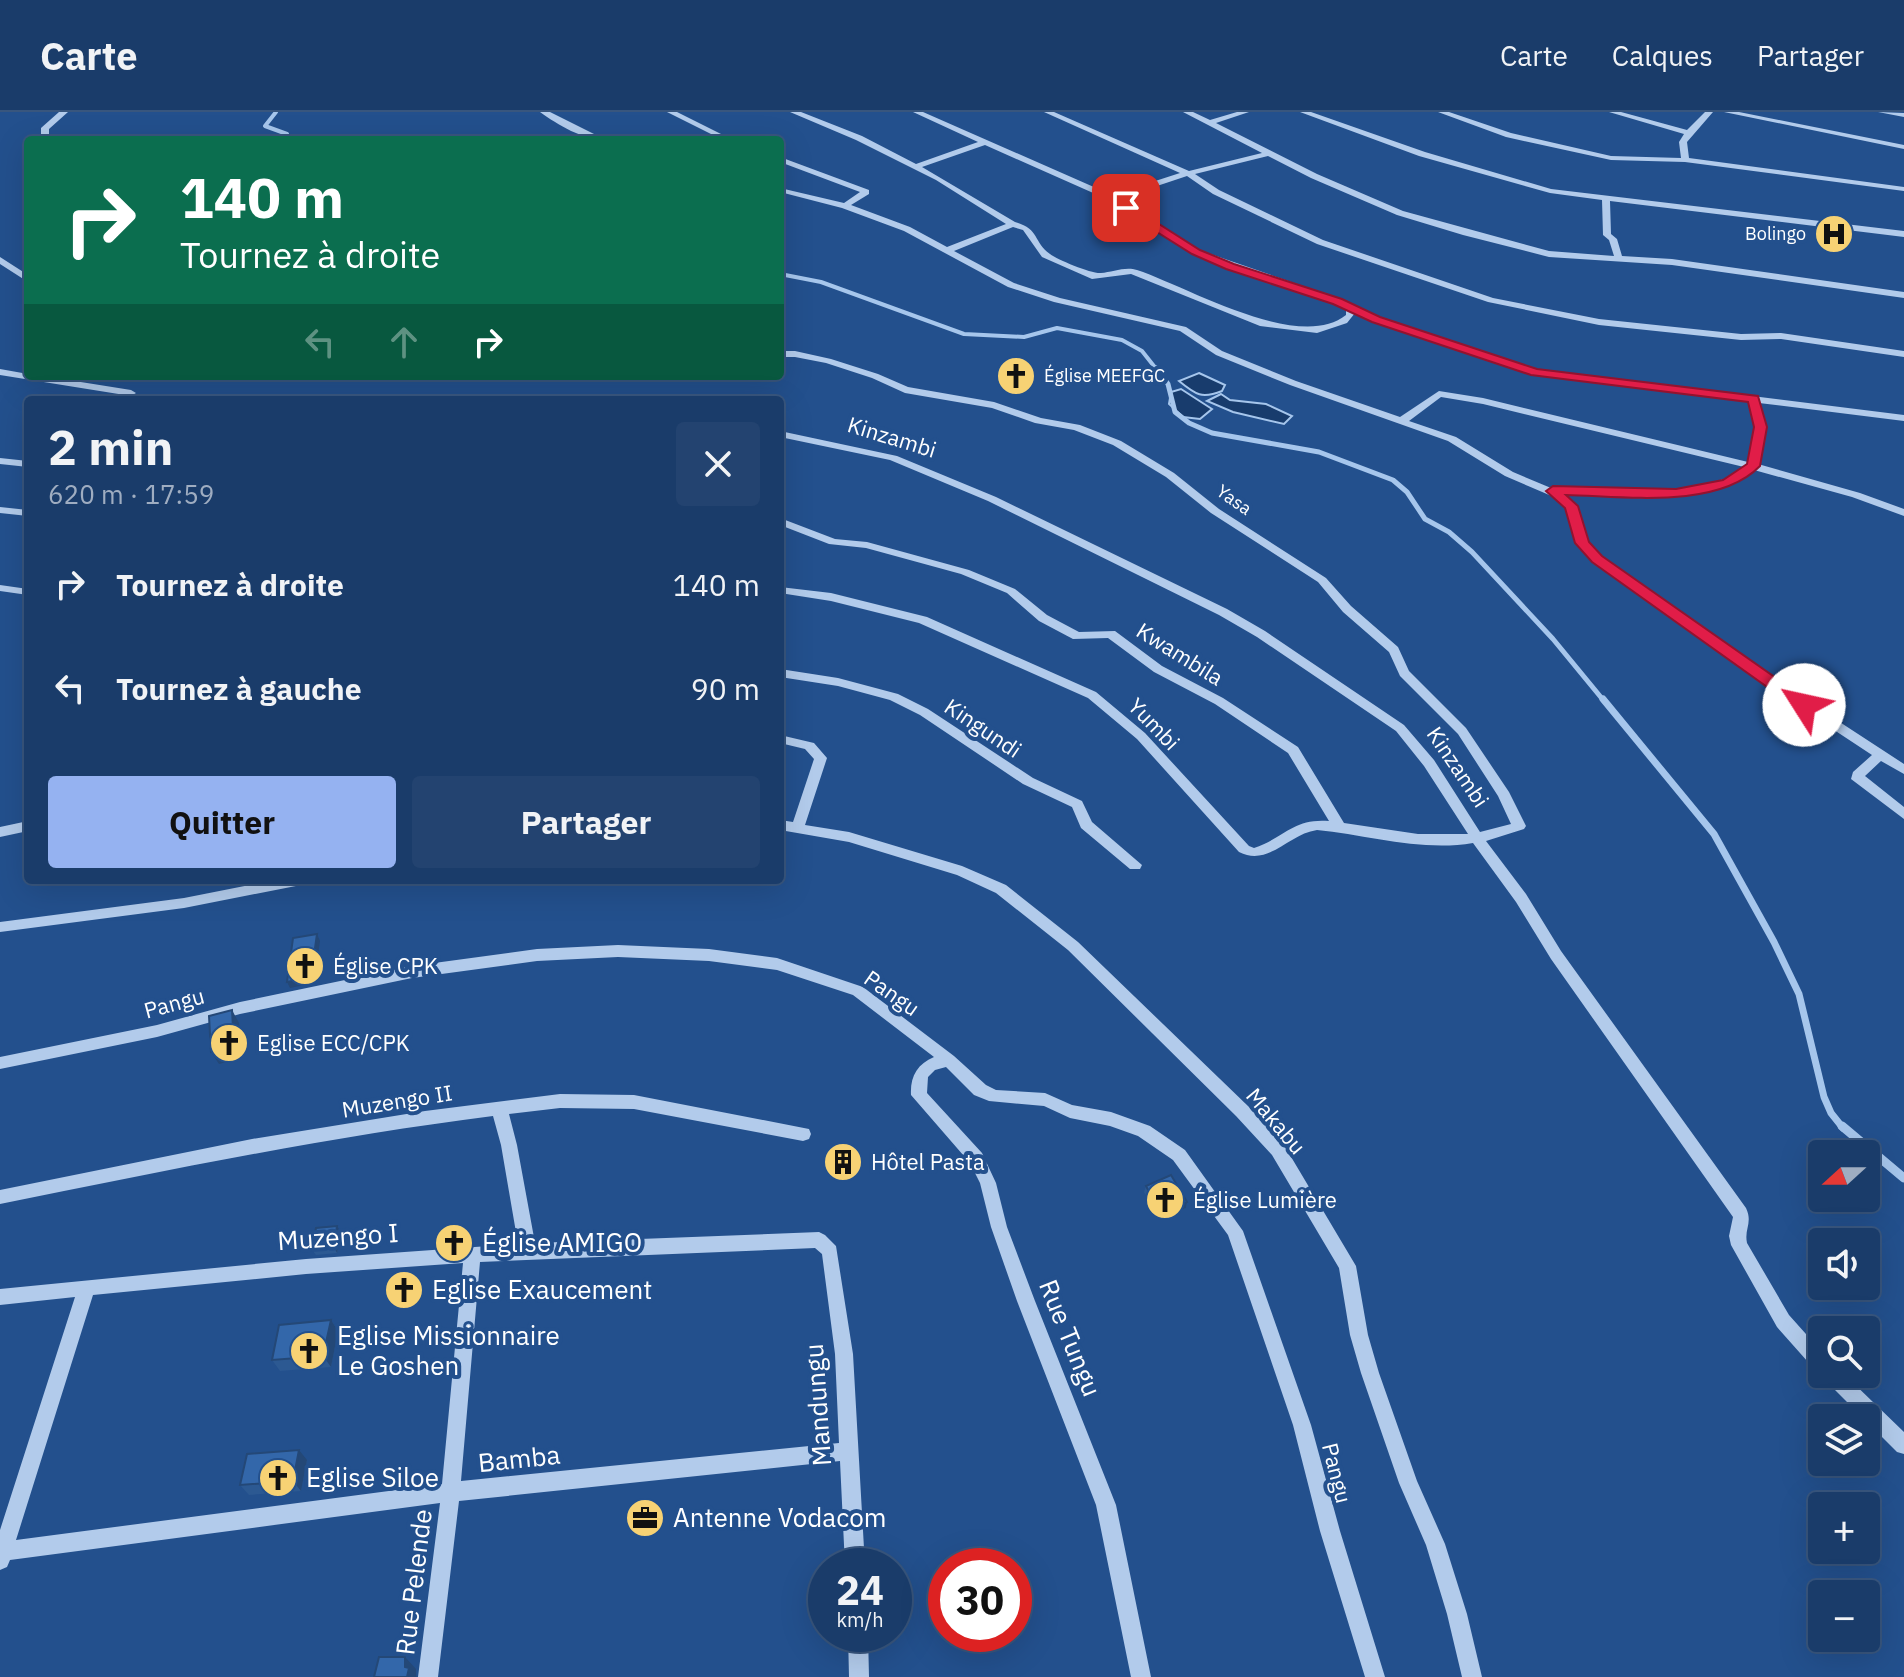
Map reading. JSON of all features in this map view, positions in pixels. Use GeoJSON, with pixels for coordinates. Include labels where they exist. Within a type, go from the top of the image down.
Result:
{"type":"FeatureCollection","features":[{"type":"Feature","properties":{"kind":"street"},"geometry":{"type":"LineString","coordinates":[[46,136],[45,128],[64,112]]}},
{"type":"Feature","properties":{"kind":"street"},"geometry":{"type":"LineString","coordinates":[[544,112],[590,136]]}},
{"type":"Feature","properties":{"kind":"street"},"geometry":{"type":"LineString","coordinates":[[671,112],[721,136]]}},
{"type":"Feature","properties":{"kind":"street"},"geometry":{"type":"LineString","coordinates":[[681,117],[696,112]]}},
{"type":"Feature","properties":{"kind":"street"},"geometry":{"type":"LineString","coordinates":[[794,112],[859,138],[968,195],[1012,224],[1026,228],[1045,255],[1095,277],[1132,271],[1263,324],[1317,330],[1344,321],[1350,316],[1351,309]]}},
{"type":"Feature","properties":{"kind":"street"},"geometry":{"type":"LineString","coordinates":[[917,112],[1112,198],[1196,252],[1535,372],[1904,418]]}},
{"type":"Feature","properties":{"kind":"street"},"geometry":{"type":"LineString","coordinates":[[1048,112],[1189,174],[1216,192],[1320,242],[1491,300],[1599,322],[1741,337],[1781,336],[1904,354]]}},
{"type":"Feature","properties":{"kind":"street"},"geometry":{"type":"LineString","coordinates":[[1187,112],[1314,176],[1415,219],[1549,254],[1672,262],[1904,295]]}},
{"type":"Feature","properties":{"kind":"street"},"geometry":{"type":"LineString","coordinates":[[1215,127],[1209,123],[1245,112]]}},
{"type":"Feature","properties":{"kind":"street"},"geometry":{"type":"LineString","coordinates":[[1304,112],[1422,154],[1550,191],[1904,234]]}},
{"type":"Feature","properties":{"kind":"street"},"geometry":{"type":"LineString","coordinates":[[1442,112],[1509,135],[1611,158],[1685,160],[1902,188]]}},
{"type":"Feature","properties":{"kind":"street"},"geometry":{"type":"LineString","coordinates":[[1613,112],[1689,133]]}},
{"type":"Feature","properties":{"kind":"street"},"geometry":{"type":"LineString","coordinates":[[1685,160],[1683,142],[1709,112]]}},
{"type":"Feature","properties":{"kind":"street"},"geometry":{"type":"LineString","coordinates":[[1728,112],[1904,147]]}},
{"type":"Feature","properties":{"kind":"street"},"geometry":{"type":"LineString","coordinates":[[1882,112],[1904,115]]}},
{"type":"Feature","properties":{"kind":"street"},"geometry":{"type":"LineString","coordinates":[[914,167],[985,142]]}},
{"type":"Feature","properties":{"kind":"street"},"geometry":{"type":"LineString","coordinates":[[1112,198],[1170,178],[1271,153]]}},
{"type":"Feature","properties":{"kind":"street"},"geometry":{"type":"LineString","coordinates":[[784,161],[866,192],[845,206]]}},
{"type":"Feature","properties":{"kind":"street"},"geometry":{"type":"LineString","coordinates":[[784,191],[845,206],[907,229],[1011,285],[1057,300],[1183,329],[1232,359],[1452,439],[1509,474],[1553,491],[1571,506],[1582,543],[1597,559],[1879,756],[1904,770]]}},
{"type":"Feature","properties":{"kind":"street"},"geometry":{"type":"LineString","coordinates":[[1606,197],[1607,235],[1613,239],[1619,259]]}},
{"type":"Feature","properties":{"kind":"street"},"geometry":{"type":"LineString","coordinates":[[948,250],[1012,224]]}},
{"type":"Feature","properties":{"kind":"street"},"geometry":{"type":"LineString","coordinates":[[0,260],[24,276]]}},
{"type":"Feature","properties":{"kind":"street","name":"Yasa"},"geometry":{"type":"LineString","coordinates":[[784,354],[828,361],[875,376],[905,390],[994,405],[1105,438],[1170,475],[1215,511],[1297,562],[1328,585],[1347,609],[1394,650],[1404,673],[1447,714],[1474,748],[1519,821],[1519,826],[1478,839]]}},
{"type":"Feature","properties":{"kind":"street"},"geometry":{"type":"LineString","coordinates":[[0,372],[24,376]]}},
{"type":"Feature","properties":{"kind":"street"},"geometry":{"type":"LineString","coordinates":[[50,380],[131,393]]}},
{"type":"Feature","properties":{"kind":"street"},"geometry":{"type":"LineString","coordinates":[[1402,421],[1433,396],[1445,394],[1632,435],[1753,466],[1856,495],[1904,513]]}},
{"type":"Feature","properties":{"kind":"street"},"geometry":{"type":"LineString","coordinates":[[1553,491],[1676,493],[1727,484],[1753,466],[1760,427],[1753,399]]}},
{"type":"Feature","properties":{"kind":"street","name":"Kinzambi"},"geometry":{"type":"LineString","coordinates":[[784,435],[893,458],[937,475],[1223,612],[1261,634],[1400,728],[1429,763],[1478,839],[1740,1213],[1739,1245],[1783,1321],[1808,1349]]}},
{"type":"Feature","properties":{"kind":"street"},"geometry":{"type":"LineString","coordinates":[[0,461],[24,464]]}},
{"type":"Feature","properties":{"kind":"street"},"geometry":{"type":"LineString","coordinates":[[0,510],[24,513]]}},
{"type":"Feature","properties":{"kind":"street","name":"Kwambila"},"geometry":{"type":"LineString","coordinates":[[784,523],[833,542],[867,545],[965,572],[1011,591],[1043,618],[1077,636],[1111,634],[1158,669],[1219,701],[1293,750],[1339,826]]}},
{"type":"Feature","properties":{"kind":"street"},"geometry":{"type":"LineString","coordinates":[[0,588],[24,591]]}},
{"type":"Feature","properties":{"kind":"street","name":"Yumbi"},"geometry":{"type":"LineString","coordinates":[[784,591],[831,597],[923,620],[1092,695],[1141,736],[1244,849],[1252,853],[1260,852],[1303,827],[1339,826],[1409,840],[1478,839]]}},
{"type":"Feature","properties":{"kind":"street","name":"Kingundi"},"geometry":{"type":"LineString","coordinates":[[784,674],[838,682],[894,697],[924,712],[1011,771],[1077,804],[1086,825],[1135,865]]}},
{"type":"Feature","properties":{"kind":"street"},"geometry":{"type":"LineString","coordinates":[[784,740],[809,746],[821,758],[798,827]]}},
{"type":"Feature","properties":{"kind":"street"},"geometry":{"type":"LineString","coordinates":[[1879,756],[1858,775],[1858,779],[1904,814]]}},
{"type":"Feature","properties":{"kind":"street","name":"Makabu"},"geometry":{"type":"LineString","coordinates":[[784,825],[849,837],[962,871],[1001,889],[1073,946],[1278,1150],[1347,1266],[1359,1335],[1370,1373],[1408,1483],[1435,1544],[1457,1614],[1472,1677]]}},
{"type":"Feature","properties":{"kind":"street"},"geometry":{"type":"LineString","coordinates":[[0,832],[24,827]]}},
{"type":"Feature","properties":{"kind":"street"},"geometry":{"type":"LineString","coordinates":[[0,927],[184,903],[281,884]]}},
{"type":"Feature","properties":{"kind":"street","name":"Pangu"},"geometry":{"type":"LineString","coordinates":[[0,1063],[157,1031],[240,1008],[412,972],[537,955],[618,951],[709,955],[805,970],[858,991],[949,1060],[980,1090],[995,1096],[1045,1100],[1070,1111],[1111,1119],[1144,1131],[1179,1155],[1235,1231],[1302,1425],[1330,1531],[1375,1677]]}},
{"type":"Feature","properties":{"kind":"street","name":"Rue Tungu"},"geometry":{"type":"LineString","coordinates":[[949,1060],[933,1062],[925,1068],[917,1083],[919,1095],[976,1158],[988,1183],[1012,1264],[1106,1505],[1141,1677]]}},
{"type":"Feature","properties":{"kind":"street","name":"Muzengo II"},"geometry":{"type":"LineString","coordinates":[[0,1197],[252,1146],[560,1101],[634,1102],[803,1134]]}},
{"type":"Feature","properties":{"kind":"street"},"geometry":{"type":"LineString","coordinates":[[499,1108],[509,1145],[528,1251]]}},
{"type":"Feature","properties":{"kind":"street","name":"Muzengo I"},"geometry":{"type":"LineString","coordinates":[[0,1297],[328,1263],[647,1244],[819,1240],[824,1243]]}},
{"type":"Feature","properties":{"kind":"street","name":"Mandungu"},"geometry":{"type":"LineString","coordinates":[[824,1243],[830,1251],[844,1354],[854,1548]]}},
{"type":"Feature","properties":{"kind":"street","name":"Rue Pelende"},"geometry":{"type":"LineString","coordinates":[[428,1677],[451,1492],[472,1255]]}},
{"type":"Feature","properties":{"kind":"street"},"geometry":{"type":"LineString","coordinates":[[2,1556],[87,1287]]}},
{"type":"Feature","properties":{"kind":"street"},"geometry":{"type":"LineString","coordinates":[[1845,1388],[1904,1445]]}},
{"type":"Feature","properties":{"kind":"street","name":"Bamba"},"geometry":{"type":"LineString","coordinates":[[2,1556],[451,1492],[850,1451]]}},
{"type":"Feature","properties":{"kind":"street"},"geometry":{"type":"LineString","coordinates":[[858,1652],[859,1677]]}},
{"type":"Feature","properties":{"kind":"water"},"geometry":{"type":"Polygon","coordinates":[[[1199,373],[1225,385],[1222,391],[1199,394],[1179,381],[1199,373]]]}},
{"type":"Feature","properties":{"kind":"water"},"geometry":{"type":"Polygon","coordinates":[[[1181,389],[1212,409],[1200,419],[1183,417],[1169,404],[1171,392],[1181,389]]]}},
{"type":"Feature","properties":{"kind":"water"},"geometry":{"type":"Polygon","coordinates":[[[1221,394],[1230,400],[1266,404],[1292,416],[1284,424],[1233,412],[1207,401],[1221,394]]]}},
{"type":"Feature","properties":{"kind":"building","name":"Église CPK"},"geometry":{"type":"Polygon","coordinates":[[[317,934],[311,977],[287,982],[293,938],[317,934]]]}},
{"type":"Feature","properties":{"kind":"building"},"geometry":{"type":"Polygon","coordinates":[[[232,1010],[234,1045],[211,1052],[209,1016],[232,1010]]]}},
{"type":"Feature","properties":{"kind":"building","name":"Église Lumière"},"geometry":{"type":"Polygon","coordinates":[[[1171,1175],[1187,1202],[1160,1212],[1146,1186],[1171,1175]]]}},
{"type":"Feature","properties":{"kind":"building"},"geometry":{"type":"Polygon","coordinates":[[[337,1226],[334,1247],[312,1250],[316,1228],[337,1226]]]}},
{"type":"Feature","properties":{"kind":"building"},"geometry":{"type":"Polygon","coordinates":[[[331,1320],[323,1356],[272,1360],[279,1325],[331,1320]]]}},
{"type":"Feature","properties":{"kind":"building"},"geometry":{"type":"Polygon","coordinates":[[[299,1450],[293,1481],[240,1485],[247,1454],[299,1450]]]}},
{"type":"Feature","properties":{"kind":"building"},"geometry":{"type":"Polygon","coordinates":[[[379,1657],[405,1657],[405,1667],[409,1668],[407,1677],[374,1677],[379,1657]]]}},
{"type":"Feature","properties":{"kind":"waterway"},"geometry":{"type":"LineString","coordinates":[[276,112],[265,126],[287,134],[286,136]]}},
{"type":"Feature","properties":{"kind":"waterway"},"geometry":{"type":"LineString","coordinates":[[784,275],[821,282],[964,334],[1024,337],[1057,328],[1122,340],[1142,351],[1157,370]]}},
{"type":"Feature","properties":{"kind":"waterway"},"geometry":{"type":"LineString","coordinates":[[1156,368],[1168,384],[1175,412],[1189,423],[1212,433],[1319,452],[1393,480],[1407,492],[1425,519],[1449,532],[1472,552],[1553,639],[1604,701]]}},
{"type":"Feature","properties":{"kind":"waterway"},"geometry":{"type":"LineString","coordinates":[[1603,699],[1714,834],[1799,994],[1824,1097],[1843,1128]]}},
{"type":"Feature","properties":{"kind":"waterway"},"geometry":{"type":"LineString","coordinates":[[1842,1126],[1904,1178]]}},
{"type":"Feature","properties":{"kind":"place","name":"Bolingo"},"geometry":{"type":"Point","coordinates":[1834,234]}},
{"type":"Feature","properties":{"kind":"place","name":"Église MEEFGC"},"geometry":{"type":"Point","coordinates":[1016,376]}},
{"type":"Feature","properties":{"kind":"place","name":"Église CPK"},"geometry":{"type":"Point","coordinates":[305,966]}},
{"type":"Feature","properties":{"kind":"place","name":"Eglise ECC/CPK"},"geometry":{"type":"Point","coordinates":[229,1043]}},
{"type":"Feature","properties":{"kind":"place","name":"Hôtel Pasta"},"geometry":{"type":"Point","coordinates":[843,1162]}},
{"type":"Feature","properties":{"kind":"place","name":"Église Lumière"},"geometry":{"type":"Point","coordinates":[1165,1200]}},
{"type":"Feature","properties":{"kind":"place","name":"Église AMIGO"},"geometry":{"type":"Point","coordinates":[454,1243]}},
{"type":"Feature","properties":{"kind":"place","name":"Eglise Exaucement"},"geometry":{"type":"Point","coordinates":[404,1290]}},
{"type":"Feature","properties":{"kind":"place","name":"Eglise Missionnaire Le Goshen"},"geometry":{"type":"Point","coordinates":[309,1351]}},
{"type":"Feature","properties":{"kind":"place","name":"Eglise Siloe"},"geometry":{"type":"Point","coordinates":[278,1478]}},
{"type":"Feature","properties":{"kind":"place","name":"Antenne Vodacom"},"geometry":{"type":"Point","coordinates":[645,1518]}},
{"type":"Feature","properties":{"kind":"route"},"geometry":{"type":"LineString","coordinates":[[1126,208],[1196,252],[1230,266],[1323,296],[1376,320],[1504,363],[1535,372],[1753,399],[1760,427],[1753,466],[1727,484],[1676,493],[1553,491],[1571,506],[1582,543],[1597,559],[1804,705]]}}]}
